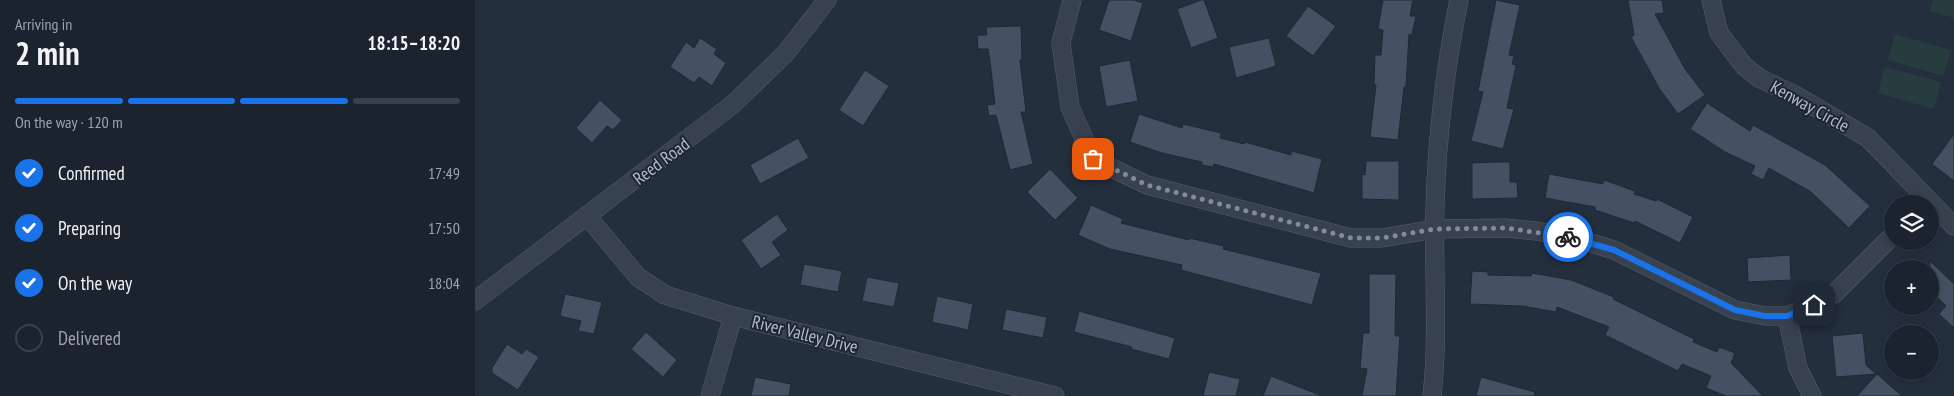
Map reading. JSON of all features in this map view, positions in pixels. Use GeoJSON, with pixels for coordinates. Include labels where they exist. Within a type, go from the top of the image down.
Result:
{"type":"FeatureCollection","features":[{"type":"Feature","properties":{"kind":"street","name":"Reed Road"},"geometry":{"type":"LineString","coordinates":[[475,300],[701,131],[763,78],[785,54],[827,0]]}},
{"type":"Feature","properties":{"kind":"street"},"geometry":{"type":"LineString","coordinates":[[1071,0],[1061,43],[1069,107],[1093,159],[1147,185],[1351,238],[1382,238],[1435,229],[1506,228],[1537,231],[1587,241],[1614,250],[1735,310],[1765,316],[1787,316],[1834,294],[1884,244]]}},
{"type":"Feature","properties":{"kind":"street"},"geometry":{"type":"LineString","coordinates":[[1432,396],[1436,325],[1435,229],[1440,115],[1459,0]]}},
{"type":"Feature","properties":{"kind":"street","name":"Kenway Circle"},"geometry":{"type":"LineString","coordinates":[[1711,0],[1719,32],[1744,66],[1759,78],[1795,96],[1868,138],[1921,195]]}},
{"type":"Feature","properties":{"kind":"street","name":"Kenway Circle"},"geometry":{"type":"LineString","coordinates":[[1939,213],[1954,226]]}},
{"type":"Feature","properties":{"kind":"street","name":"River Valley Drive"},"geometry":{"type":"LineString","coordinates":[[587,216],[647,284],[677,300],[733,316],[1055,396]]}},
{"type":"Feature","properties":{"kind":"street"},"geometry":{"type":"LineString","coordinates":[[710,396],[733,316]]}},
{"type":"Feature","properties":{"kind":"street"},"geometry":{"type":"LineString","coordinates":[[1787,316],[1798,368],[1812,396]]}},
{"type":"Feature","properties":{"kind":"green space"},"geometry":{"type":"Polygon","coordinates":[[[1933,0],[1954,0],[1954,18],[1930,11],[1933,0]]]}},
{"type":"Feature","properties":{"kind":"green space"},"geometry":{"type":"Polygon","coordinates":[[[1895,34],[1951,50],[1943,76],[1888,60],[1895,34]]]}},
{"type":"Feature","properties":{"kind":"green space"},"geometry":{"type":"Polygon","coordinates":[[[1885,67],[1941,82],[1934,109],[1878,93],[1885,67]]]}},
{"type":"Feature","properties":{"kind":"building"},"geometry":{"type":"Polygon","coordinates":[[[1109,0],[1134,0],[1143,3],[1131,41],[1099,30],[1109,0]]]}},
{"type":"Feature","properties":{"kind":"building"},"geometry":{"type":"Polygon","coordinates":[[[1204,0],[1218,38],[1191,48],[1177,9],[1204,0]]]}},
{"type":"Feature","properties":{"kind":"building"},"geometry":{"type":"Polygon","coordinates":[[[1383,0],[1413,0],[1410,16],[1416,16],[1412,35],[1409,34],[1406,87],[1404,87],[1398,140],[1370,137],[1376,85],[1374,85],[1375,55],[1381,55],[1383,30],[1378,29],[1383,0]]]}},
{"type":"Feature","properties":{"kind":"building"},"geometry":{"type":"Polygon","coordinates":[[[1496,0],[1520,5],[1509,55],[1514,56],[1512,64],[1516,65],[1507,108],[1514,109],[1503,149],[1471,141],[1483,92],[1478,91],[1496,0]]]}},
{"type":"Feature","properties":{"kind":"building"},"geometry":{"type":"Polygon","coordinates":[[[1628,0],[1662,0],[1664,13],[1655,14],[1685,69],[1705,95],[1678,114],[1659,88],[1631,37],[1634,35],[1628,0]]]}},
{"type":"Feature","properties":{"kind":"building"},"geometry":{"type":"Polygon","coordinates":[[[1308,6],[1336,26],[1313,56],[1286,36],[1308,6]]]}},
{"type":"Feature","properties":{"kind":"building"},"geometry":{"type":"Polygon","coordinates":[[[1021,26],[1022,60],[1020,60],[1026,112],[1021,112],[1033,164],[1010,170],[996,115],[989,116],[987,105],[995,104],[990,61],[988,49],[978,49],[977,35],[987,35],[986,27],[1021,26]]]}},
{"type":"Feature","properties":{"kind":"building"},"geometry":{"type":"Polygon","coordinates":[[[700,38],[717,49],[714,54],[726,63],[712,86],[699,77],[694,83],[670,67],[686,42],[694,48],[700,38]]]}},
{"type":"Feature","properties":{"kind":"building"},"geometry":{"type":"Polygon","coordinates":[[[1269,38],[1276,66],[1236,78],[1229,47],[1269,38]]]}},
{"type":"Feature","properties":{"kind":"building"},"geometry":{"type":"Polygon","coordinates":[[[1130,60],[1138,101],[1106,107],[1099,66],[1130,60]]]}},
{"type":"Feature","properties":{"kind":"building"},"geometry":{"type":"Polygon","coordinates":[[[865,70],[889,86],[863,126],[839,110],[865,70]]]}},
{"type":"Feature","properties":{"kind":"building"},"geometry":{"type":"Polygon","coordinates":[[[600,100],[622,120],[613,130],[607,126],[592,143],[576,128],[600,100]]]}},
{"type":"Feature","properties":{"kind":"building"},"geometry":{"type":"Polygon","coordinates":[[[1707,103],[1750,131],[1753,125],[1825,165],[1870,206],[1849,228],[1811,192],[1769,168],[1763,180],[1751,174],[1755,166],[1725,152],[1690,129],[1707,103]]]}},
{"type":"Feature","properties":{"kind":"building"},"geometry":{"type":"Polygon","coordinates":[[[1139,114],[1182,128],[1183,124],[1221,133],[1220,138],[1244,144],[1245,142],[1291,155],[1291,151],[1322,159],[1314,193],[1214,164],[1213,167],[1202,165],[1202,162],[1162,153],[1130,142],[1139,114]]]}},
{"type":"Feature","properties":{"kind":"building"},"geometry":{"type":"Polygon","coordinates":[[[1954,134],[1954,181],[1932,164],[1954,134]]]}},
{"type":"Feature","properties":{"kind":"building"},"geometry":{"type":"Polygon","coordinates":[[[798,138],[809,158],[760,184],[750,165],[798,138]]]}},
{"type":"Feature","properties":{"kind":"building"},"geometry":{"type":"Polygon","coordinates":[[[1366,161],[1399,161],[1399,200],[1362,199],[1362,174],[1365,175],[1366,161]]]}},
{"type":"Feature","properties":{"kind":"building"},"geometry":{"type":"Polygon","coordinates":[[[1510,162],[1510,182],[1517,182],[1518,198],[1472,199],[1472,163],[1510,162]]]}},
{"type":"Feature","properties":{"kind":"building"},"geometry":{"type":"Polygon","coordinates":[[[1050,169],[1078,198],[1055,220],[1027,192],[1050,169]]]}},
{"type":"Feature","properties":{"kind":"building"},"geometry":{"type":"Polygon","coordinates":[[[1549,174],[1603,184],[1604,180],[1635,191],[1634,194],[1656,201],[1657,199],[1693,217],[1680,243],[1635,221],[1634,223],[1595,210],[1595,207],[1545,198],[1549,174]]]}},
{"type":"Feature","properties":{"kind":"building"},"geometry":{"type":"Polygon","coordinates":[[[1091,205],[1123,219],[1121,223],[1189,240],[1189,238],[1224,246],[1223,249],[1321,273],[1312,305],[1181,270],[1182,265],[1110,249],[1078,235],[1091,205]]]}},
{"type":"Feature","properties":{"kind":"building"},"geometry":{"type":"Polygon","coordinates":[[[777,214],[788,230],[772,242],[781,255],[761,269],[741,240],[777,214]]]}},
{"type":"Feature","properties":{"kind":"building"},"geometry":{"type":"Polygon","coordinates":[[[1790,255],[1791,280],[1748,282],[1747,258],[1790,255]]]}},
{"type":"Feature","properties":{"kind":"building"},"geometry":{"type":"Polygon","coordinates":[[[804,264],[842,271],[838,292],[800,285],[804,264]]]}},
{"type":"Feature","properties":{"kind":"building"},"geometry":{"type":"Polygon","coordinates":[[[1939,270],[1954,284],[1954,328],[1939,314],[1946,306],[1939,299],[1939,270]]]}},
{"type":"Feature","properties":{"kind":"building"},"geometry":{"type":"Polygon","coordinates":[[[1472,271],[1488,272],[1488,275],[1531,276],[1532,273],[1571,280],[1614,297],[1613,299],[1694,339],[1693,342],[1717,352],[1719,347],[1735,353],[1731,363],[1763,396],[1726,396],[1706,388],[1711,376],[1682,364],[1678,371],[1605,335],[1609,327],[1557,307],[1556,312],[1522,306],[1470,304],[1472,271]]]}},
{"type":"Feature","properties":{"kind":"building"},"geometry":{"type":"Polygon","coordinates":[[[1369,274],[1396,274],[1395,336],[1400,336],[1396,396],[1362,396],[1367,369],[1360,368],[1363,333],[1369,333],[1369,274]]]}},
{"type":"Feature","properties":{"kind":"building"},"geometry":{"type":"Polygon","coordinates":[[[867,277],[899,283],[894,307],[862,301],[867,277]]]}},
{"type":"Feature","properties":{"kind":"building"},"geometry":{"type":"Polygon","coordinates":[[[565,294],[602,302],[594,334],[578,331],[581,321],[560,316],[565,294]]]}},
{"type":"Feature","properties":{"kind":"building"},"geometry":{"type":"Polygon","coordinates":[[[937,296],[973,304],[968,330],[932,322],[937,296]]]}},
{"type":"Feature","properties":{"kind":"building"},"geometry":{"type":"Polygon","coordinates":[[[1006,309],[1047,317],[1043,338],[1002,330],[1006,309]]]}},
{"type":"Feature","properties":{"kind":"building"},"geometry":{"type":"Polygon","coordinates":[[[1079,311],[1175,338],[1169,359],[1074,332],[1079,311]]]}},
{"type":"Feature","properties":{"kind":"building"},"geometry":{"type":"Polygon","coordinates":[[[646,332],[677,360],[663,377],[631,349],[646,332]]]}},
{"type":"Feature","properties":{"kind":"building"},"geometry":{"type":"Polygon","coordinates":[[[1863,333],[1866,365],[1876,374],[1836,377],[1832,336],[1863,333]]]}},
{"type":"Feature","properties":{"kind":"building"},"geometry":{"type":"Polygon","coordinates":[[[507,344],[522,354],[526,349],[539,357],[518,390],[492,373],[492,368],[507,344]]]}},
{"type":"Feature","properties":{"kind":"building"},"geometry":{"type":"Polygon","coordinates":[[[1209,372],[1240,379],[1236,396],[1203,396],[1209,372]]]}},
{"type":"Feature","properties":{"kind":"building"},"geometry":{"type":"Polygon","coordinates":[[[1877,374],[1902,396],[1857,396],[1877,374]]]}},
{"type":"Feature","properties":{"kind":"building"},"geometry":{"type":"Polygon","coordinates":[[[1271,376],[1320,395],[1320,396],[1263,396],[1271,376]]]}},
{"type":"Feature","properties":{"kind":"building"},"geometry":{"type":"Polygon","coordinates":[[[755,377],[791,384],[789,396],[751,396],[755,377]]]}},
{"type":"Feature","properties":{"kind":"building"},"geometry":{"type":"Polygon","coordinates":[[[1481,377],[1535,392],[1534,396],[1476,396],[1481,377]]]}},
{"type":"Feature","properties":{"kind":"way so far"},"geometry":{"type":"LineString","coordinates":[[1093,159],[1147,185],[1351,238],[1382,238],[1435,229],[1461,230],[1486,228],[1537,231],[1568,237]]}},
{"type":"Feature","properties":{"kind":"route"},"geometry":{"type":"LineString","coordinates":[[1568,237],[1614,250],[1735,310],[1765,316],[1787,316],[1814,305]]}}]}
